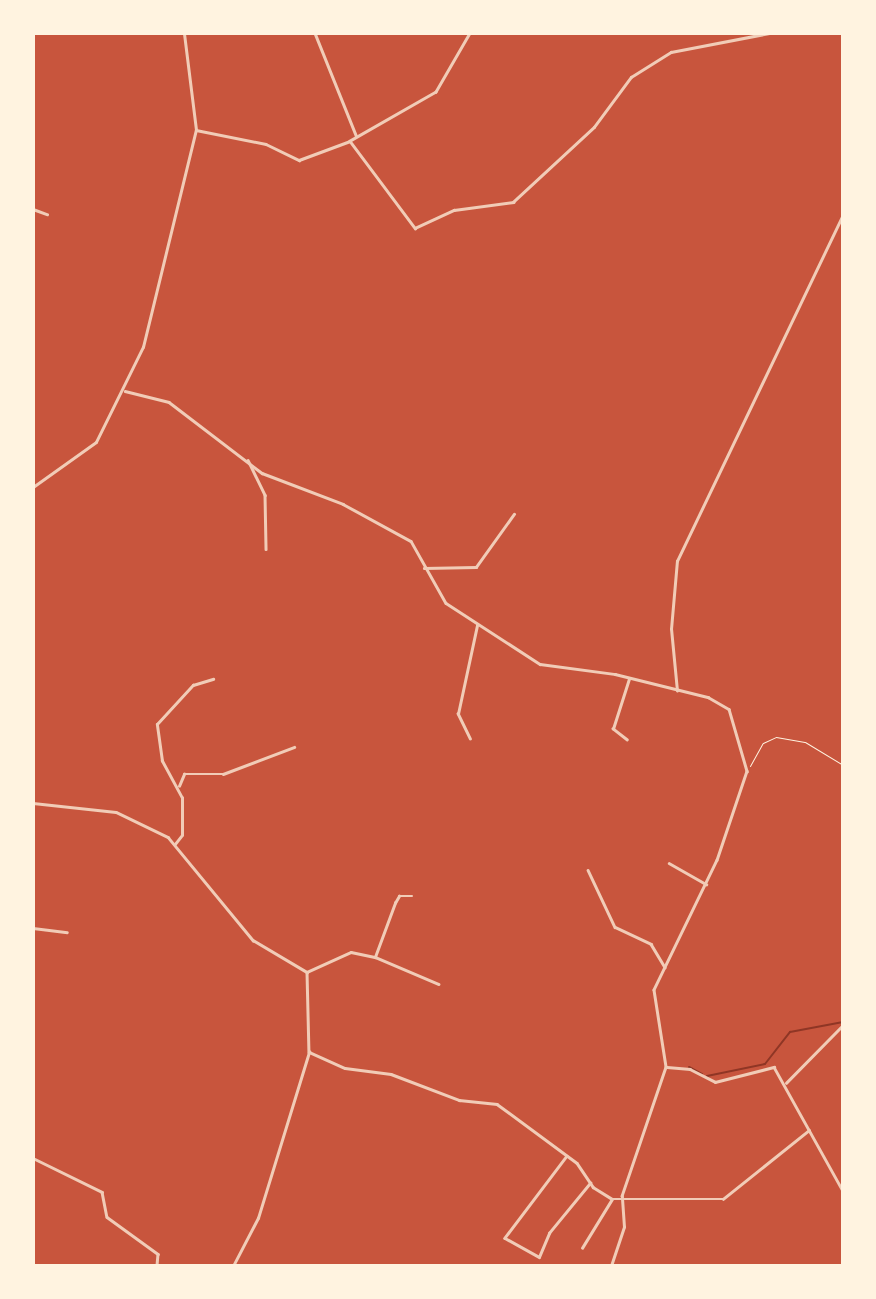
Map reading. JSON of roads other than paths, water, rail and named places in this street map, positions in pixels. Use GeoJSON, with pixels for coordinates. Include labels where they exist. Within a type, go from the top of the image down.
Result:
{"type":"FeatureCollection","features":[{"type":"Feature","properties":{"kind":"street"},"geometry":{"type":"LineString","coordinates":[[33,487],[59,464],[89,449],[125,391],[145,340],[196,131],[184,33]]}},
{"type":"Feature","properties":{"kind":"street"},"geometry":{"type":"LineString","coordinates":[[315,33],[356,135]]}},
{"type":"Feature","properties":{"kind":"street"},"geometry":{"type":"LineString","coordinates":[[196,131],[266,144],[299,160],[350,141],[356,135],[436,92],[470,33]]}},
{"type":"Feature","properties":{"kind":"street"},"geometry":{"type":"LineString","coordinates":[[350,141],[407,221],[419,228],[454,211],[513,202],[594,127],[631,77],[671,52],[770,33]]}},
{"type":"Feature","properties":{"kind":"street"},"geometry":{"type":"LineString","coordinates":[[33,209],[47,214]]}},
{"type":"Feature","properties":{"kind":"street"},"geometry":{"type":"LineString","coordinates":[[677,691],[671,629],[677,561],[843,215]]}},
{"type":"Feature","properties":{"kind":"street"},"geometry":{"type":"LineString","coordinates":[[125,391],[169,402],[247,457],[267,476],[343,504],[411,541],[442,599],[477,625],[550,668],[629,678],[727,706],[747,771],[706,884],[653,997],[666,1068],[622,1196],[624,1227],[611,1266]]}},
{"type":"Feature","properties":{"kind":"street"},"geometry":{"type":"LineString","coordinates":[[247,457],[265,495],[266,549]]}},
{"type":"Feature","properties":{"kind":"street"},"geometry":{"type":"LineString","coordinates":[[424,568],[476,566],[514,514]]}},
{"type":"Feature","properties":{"kind":"street"},"geometry":{"type":"LineString","coordinates":[[470,739],[458,714],[477,625]]}},
{"type":"Feature","properties":{"kind":"street"},"geometry":{"type":"LineString","coordinates":[[627,740],[613,729],[629,678]]}},
{"type":"Feature","properties":{"kind":"street"},"geometry":{"type":"LineString","coordinates":[[179,786],[162,761],[157,724],[193,685],[213,679]]}},
{"type":"Feature","properties":{"kind":"street"},"geometry":{"type":"LineString","coordinates":[[175,844],[183,828],[179,786],[184,774],[223,774],[294,747]]}},
{"type":"Feature","properties":{"kind":"street"},"geometry":{"type":"LineString","coordinates":[[33,803],[116,812],[175,844],[253,940],[307,972]]}},
{"type":"Feature","properties":{"kind":"street"},"geometry":{"type":"LineString","coordinates":[[669,863],[706,884]]}},
{"type":"Feature","properties":{"kind":"street"},"geometry":{"type":"LineString","coordinates":[[588,870],[615,927],[651,944],[665,967]]}},
{"type":"Feature","properties":{"kind":"street"},"geometry":{"type":"LineString","coordinates":[[374,957],[399,896],[412,896]]}},
{"type":"Feature","properties":{"kind":"street"},"geometry":{"type":"LineString","coordinates":[[33,928],[66,932]]}},
{"type":"Feature","properties":{"kind":"street"},"geometry":{"type":"LineString","coordinates":[[307,972],[351,952],[374,957],[439,984]]}},
{"type":"Feature","properties":{"kind":"street"},"geometry":{"type":"LineString","coordinates":[[233,1266],[258,1218],[309,1052],[307,972]]}},
{"type":"Feature","properties":{"kind":"street"},"geometry":{"type":"LineString","coordinates":[[786,1083],[842,1026]]}},
{"type":"Feature","properties":{"kind":"street"},"geometry":{"type":"LineString","coordinates":[[309,1052],[459,1100],[497,1104],[567,1156],[590,1183],[612,1199]]}},
{"type":"Feature","properties":{"kind":"street"},"geometry":{"type":"LineString","coordinates":[[666,1068],[690,1069],[715,1082],[770,1067],[786,1083],[843,1191]]}},
{"type":"Feature","properties":{"kind":"street"},"geometry":{"type":"LineString","coordinates":[[582,1248],[612,1199],[622,1196],[723,1199],[809,1130]]}},
{"type":"Feature","properties":{"kind":"street"},"geometry":{"type":"LineString","coordinates":[[567,1156],[505,1238],[539,1257],[549,1233],[590,1183]]}},
{"type":"Feature","properties":{"kind":"street"},"geometry":{"type":"LineString","coordinates":[[33,1158],[102,1192],[107,1217],[158,1254],[157,1266]]}},
{"type":"Feature","properties":{"kind":"waterway"},"geometry":{"type":"LineString","coordinates":[[707,1076],[765,1064],[790,1032],[843,1022]]}},
{"type":"Feature","properties":{"kind":"waterway"},"geometry":{"type":"LineString","coordinates":[[689,1067],[702,1074]]}}]}
